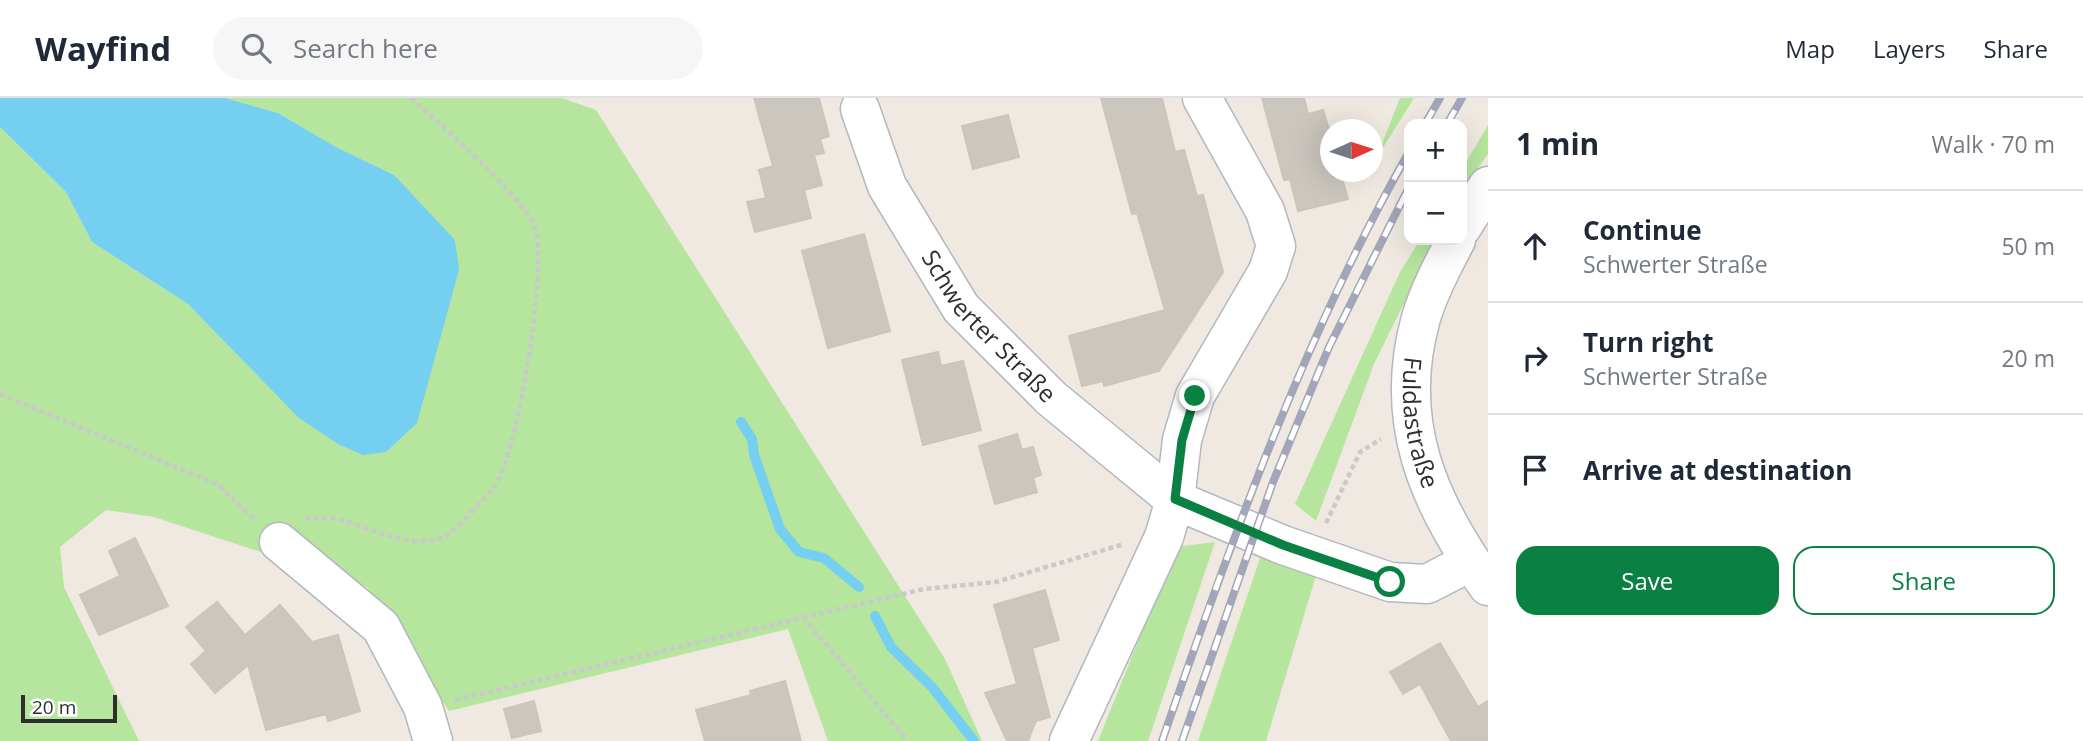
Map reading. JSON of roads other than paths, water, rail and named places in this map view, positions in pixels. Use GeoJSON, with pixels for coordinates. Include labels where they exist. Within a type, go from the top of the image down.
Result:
{"type":"FeatureCollection","features":[{"type":"Feature","properties":{"kind":"street"},"geometry":{"type":"LineString","coordinates":[[1069,741],[1164,537],[1175,499],[1182,440],[1195,396],[1268,271],[1276,246],[1265,211],[1202,98]]}},
{"type":"Feature","properties":{"kind":"street","name":"Schwerter Straße"},"geometry":{"type":"LineString","coordinates":[[860,109],[887,186],[961,308],[1051,398],[1175,499],[1311,555],[1390,582],[1427,584],[1479,574]]}},
{"type":"Feature","properties":{"kind":"street"},"geometry":{"type":"LineString","coordinates":[[1467,219],[1488,186]]}},
{"type":"Feature","properties":{"kind":"street","name":"Fuldastraße"},"geometry":{"type":"LineString","coordinates":[[1453,245],[1422,316],[1413,351],[1410,390],[1412,429],[1421,468],[1438,506],[1479,574]]}},
{"type":"Feature","properties":{"kind":"street"},"geometry":{"type":"LineString","coordinates":[[279,542],[381,627],[428,724]]}},
{"type":"Feature","properties":{"kind":"water"},"geometry":{"type":"Polygon","coordinates":[[[0,98],[225,98],[278,113],[336,147],[394,175],[455,240],[459,270],[417,423],[386,452],[363,455],[338,444],[299,418],[188,304],[92,242],[66,192],[0,127],[0,98]]]}},
{"type":"Feature","properties":{"kind":"waterway"},"geometry":{"type":"LineString","coordinates":[[741,422],[752,439],[754,455],[780,529],[799,552],[824,558],[859,587]]}},
{"type":"Feature","properties":{"kind":"waterway"},"geometry":{"type":"LineString","coordinates":[[875,616],[891,647],[932,687],[974,741]]}},
{"type":"Feature","properties":{"kind":"railway"},"geometry":{"type":"LineString","coordinates":[[1428,119],[1440,98]]}},
{"type":"Feature","properties":{"kind":"railway"},"geometry":{"type":"LineString","coordinates":[[1450,119],[1462,98]]}},
{"type":"Feature","properties":{"kind":"railway"},"geometry":{"type":"LineString","coordinates":[[1162,741],[1215,590],[1272,441],[1336,294],[1404,161]]}},
{"type":"Feature","properties":{"kind":"railway"},"geometry":{"type":"LineString","coordinates":[[1182,741],[1273,482],[1329,347],[1404,197]]}}]}
